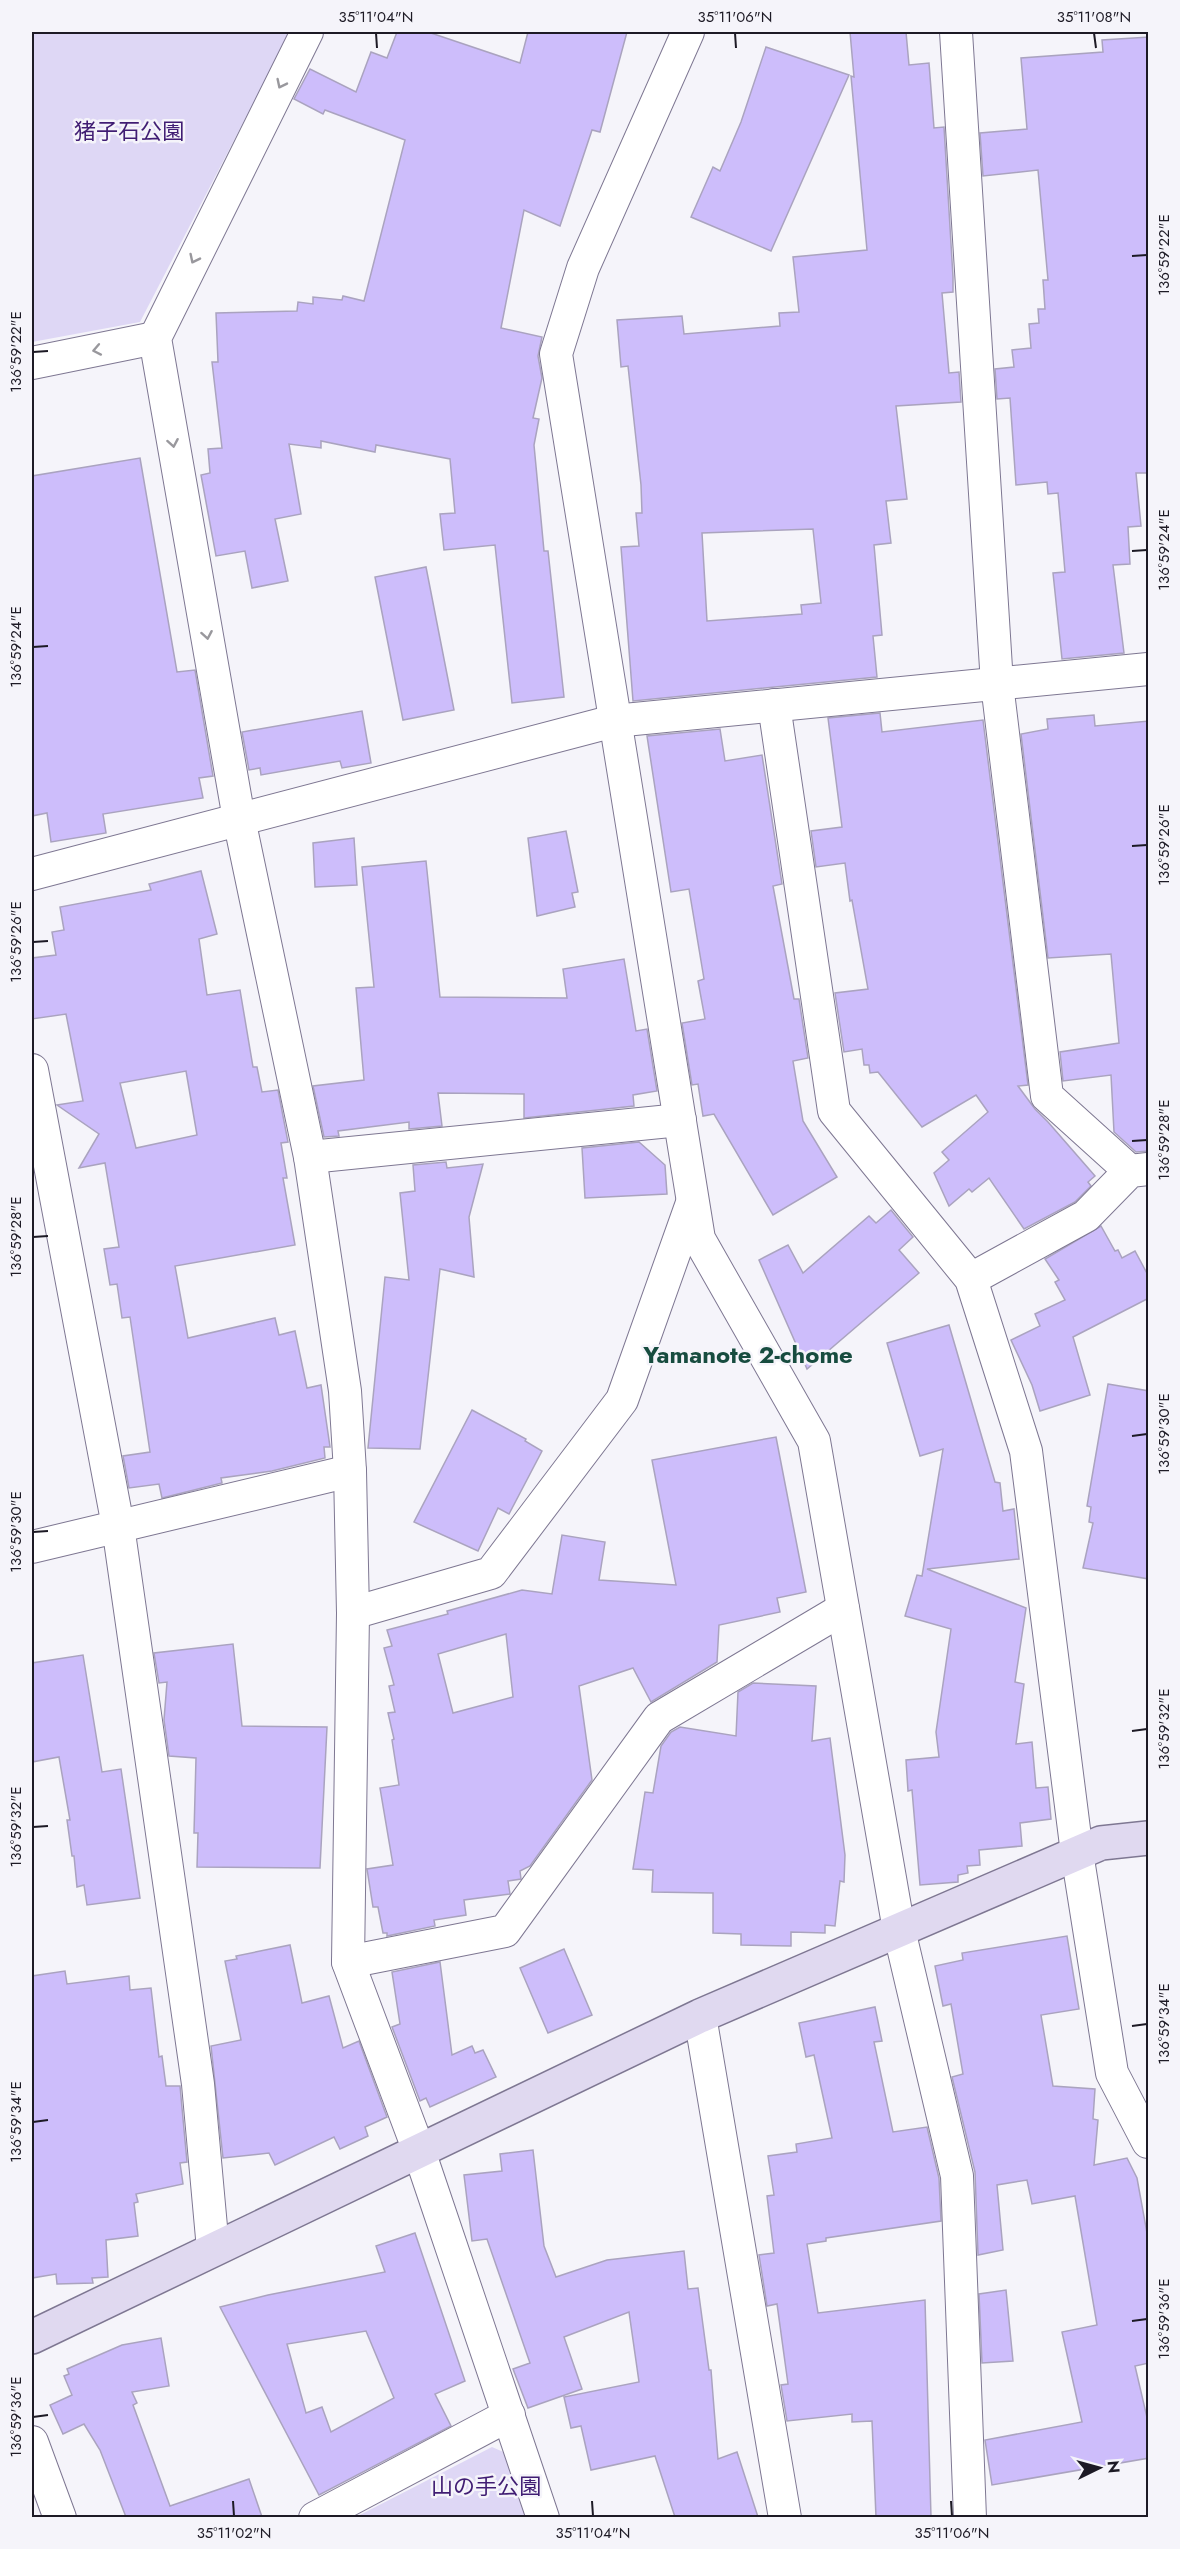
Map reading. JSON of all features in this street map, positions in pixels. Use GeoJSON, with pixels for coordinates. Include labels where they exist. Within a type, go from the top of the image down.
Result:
{"type":"FeatureCollection","features":[{"type":"Feature","properties":{"kind":"street"},"geometry":{"type":"LineString","coordinates":[[307,32],[155,338],[239,819],[310,1157],[345,1391],[354,1613],[348,1962],[419,2151],[543,2517]]}},
{"type":"Feature","properties":{"kind":"street"},"geometry":{"type":"LineString","coordinates":[[688,32],[583,268],[556,354],[699,1239],[814,1441],[899,1930],[957,2176],[970,2517]]}},
{"type":"Feature","properties":{"kind":"street"},"geometry":{"type":"LineString","coordinates":[[956,32],[997,684],[1047,1096],[1139,1170],[1086,1216],[971,1279]]}},
{"type":"Feature","properties":{"kind":"street"},"geometry":{"type":"LineString","coordinates":[[32,363],[155,338]]}},
{"type":"Feature","properties":{"kind":"street"},"geometry":{"type":"LineString","coordinates":[[32,874],[614,720],[1149,669]]}},
{"type":"Feature","properties":{"kind":"street"},"geometry":{"type":"LineString","coordinates":[[774,705],[834,1111],[971,1279],[1026,1451],[1077,1853],[1112,2073],[1149,2142]]}},
{"type":"Feature","properties":{"kind":"street"},"geometry":{"type":"LineString","coordinates":[[32,1070],[118,1526],[198,2084],[213,2249]]}},
{"type":"Feature","properties":{"kind":"street"},"geometry":{"type":"LineString","coordinates":[[310,1157],[680,1120]]}},
{"type":"Feature","properties":{"kind":"street"},"geometry":{"type":"LineString","coordinates":[[354,1613],[491,1573],[622,1400],[692,1200]]}},
{"type":"Feature","properties":{"kind":"street"},"geometry":{"type":"LineString","coordinates":[[32,1547],[350,1472]]}},
{"type":"Feature","properties":{"kind":"street"},"geometry":{"type":"LineString","coordinates":[[348,1962],[505,1931],[659,1718],[843,1609]]}},
{"type":"Feature","properties":{"kind":"street"},"geometry":{"type":"LineString","coordinates":[[32,2337],[700,2016],[1101,1843],[1149,1838]]}},
{"type":"Feature","properties":{"kind":"street"},"geometry":{"type":"LineString","coordinates":[[700,2016],[785,2517]]}},
{"type":"Feature","properties":{"kind":"street"},"geometry":{"type":"LineString","coordinates":[[315,2517],[509,2415]]}},
{"type":"Feature","properties":{"kind":"street"},"geometry":{"type":"LineString","coordinates":[[32,2442],[60,2517]]}},
{"type":"Feature","properties":{"kind":"green space","name":"猪子石公園"},"geometry":{"type":"Polygon","coordinates":[[[32,32],[290,32],[140,322],[32,342],[32,32]]]}},
{"type":"Feature","properties":{"kind":"green space","name":"山の手公園"},"geometry":{"type":"Polygon","coordinates":[[[492,2447],[508,2454],[529,2518],[354,2518],[492,2447]]]}},
{"type":"Feature","properties":{"kind":"building"},"geometry":{"type":"Polygon","coordinates":[[[397,32],[428,32],[520,63],[528,32],[627,32],[600,132],[592,130],[560,226],[524,210],[501,328],[542,337],[538,356],[542,378],[533,418],[539,419],[534,445],[544,551],[548,551],[564,697],[512,703],[495,545],[444,550],[440,514],[455,513],[450,459],[376,445],[375,452],[321,441],[321,448],[289,444],[301,514],[275,519],[288,581],[252,588],[245,551],[216,556],[201,475],[210,473],[208,449],[222,448],[212,362],[218,362],[216,313],[297,311],[298,302],[313,304],[313,297],[342,300],[343,296],[364,301],[405,140],[325,110],[323,114],[294,99],[310,69],[356,92],[371,52],[387,58],[397,32]]]}},
{"type":"Feature","properties":{"kind":"building"},"geometry":{"type":"Polygon","coordinates":[[[850,32],[906,32],[909,65],[929,63],[934,128],[944,127],[953,277],[953,292],[942,293],[949,373],[959,372],[961,402],[896,406],[907,499],[886,501],[891,543],[874,545],[882,635],[873,636],[877,677],[633,701],[621,547],[639,546],[636,513],[642,513],[641,485],[628,366],[621,367],[617,320],[682,316],[684,334],[780,326],[779,313],[799,312],[793,257],[867,250],[851,76],[854,77],[850,32]],[[813,529],[702,533],[707,621],[802,614],[801,605],[821,603],[813,529]]]}},
{"type":"Feature","properties":{"kind":"building"},"geometry":{"type":"Polygon","coordinates":[[[1149,37],[1149,473],[1136,473],[1141,526],[1128,527],[1130,564],[1113,565],[1124,653],[1062,659],[1053,573],[1065,572],[1058,493],[1048,494],[1047,482],[1016,485],[1010,398],[997,399],[995,369],[1014,367],[1012,350],[1031,348],[1029,324],[1039,323],[1038,309],[1045,309],[1043,280],[1048,280],[1038,170],[983,176],[980,133],[1027,129],[1021,58],[1103,52],[1102,40],[1149,37]]]}},
{"type":"Feature","properties":{"kind":"building"},"geometry":{"type":"Polygon","coordinates":[[[766,47],[849,75],[771,251],[691,217],[713,167],[720,171],[741,122],[766,47]]]}},
{"type":"Feature","properties":{"kind":"building"},"geometry":{"type":"Polygon","coordinates":[[[140,458],[177,672],[195,670],[213,776],[199,778],[203,798],[103,814],[106,833],[51,842],[47,813],[32,816],[32,476],[140,458]]]}},
{"type":"Feature","properties":{"kind":"building"},"geometry":{"type":"Polygon","coordinates":[[[426,567],[454,710],[403,720],[375,577],[426,567]]]}},
{"type":"Feature","properties":{"kind":"building"},"geometry":{"type":"Polygon","coordinates":[[[362,711],[371,763],[342,768],[340,761],[261,775],[260,768],[249,770],[242,732],[362,711]]]}},
{"type":"Feature","properties":{"kind":"building"},"geometry":{"type":"Polygon","coordinates":[[[880,713],[882,732],[983,720],[1028,1085],[1018,1086],[1035,1109],[1095,1176],[1088,1182],[1091,1186],[1075,1202],[1024,1229],[989,1178],[972,1192],[969,1189],[949,1206],[934,1173],[949,1160],[942,1152],[988,1112],[976,1095],[922,1127],[878,1072],[870,1073],[869,1065],[864,1065],[862,1049],[844,1052],[835,993],[868,989],[852,900],[850,901],[845,863],[816,867],[811,831],[842,827],[828,718],[880,713]]]}},
{"type":"Feature","properties":{"kind":"building"},"geometry":{"type":"Polygon","coordinates":[[[1094,715],[1095,726],[1149,721],[1149,1151],[1136,1152],[1114,1132],[1111,1075],[1063,1081],[1060,1052],[1119,1043],[1111,954],[1048,958],[1021,734],[1048,729],[1047,719],[1094,715]]]}},
{"type":"Feature","properties":{"kind":"building"},"geometry":{"type":"Polygon","coordinates":[[[720,729],[725,761],[762,755],[782,884],[773,886],[794,999],[799,999],[808,1058],[793,1061],[803,1121],[837,1177],[773,1215],[714,1114],[703,1116],[698,1084],[692,1085],[682,1023],[705,1019],[698,981],[704,979],[689,889],[671,892],[647,736],[720,729]]]}},
{"type":"Feature","properties":{"kind":"building"},"geometry":{"type":"Polygon","coordinates":[[[566,831],[578,892],[572,893],[575,907],[537,916],[528,838],[566,831]]]}},
{"type":"Feature","properties":{"kind":"building"},"geometry":{"type":"Polygon","coordinates":[[[354,838],[357,885],[315,887],[313,843],[354,838]]]}},
{"type":"Feature","properties":{"kind":"building"},"geometry":{"type":"Polygon","coordinates":[[[426,861],[440,997],[567,998],[563,969],[624,959],[636,1031],[647,1029],[657,1091],[633,1095],[634,1106],[524,1118],[524,1094],[438,1093],[442,1126],[409,1129],[409,1122],[338,1131],[339,1136],[324,1137],[313,1086],[364,1080],[356,988],[374,987],[362,867],[426,861]]]}},
{"type":"Feature","properties":{"kind":"building"},"geometry":{"type":"Polygon","coordinates":[[[201,871],[217,934],[199,939],[207,995],[240,990],[253,1067],[257,1067],[262,1092],[278,1090],[288,1142],[281,1143],[287,1178],[283,1178],[295,1245],[175,1266],[188,1338],[275,1318],[279,1335],[295,1331],[307,1388],[321,1385],[330,1447],[324,1447],[325,1458],[272,1471],[221,1478],[222,1483],[162,1498],[159,1484],[129,1488],[123,1456],[150,1452],[130,1317],[122,1318],[117,1284],[110,1285],[104,1249],[119,1247],[105,1163],[79,1168],[99,1134],[57,1105],[83,1101],[66,1014],[32,1019],[32,958],[56,955],[52,932],[64,930],[60,907],[151,890],[149,884],[201,871]],[[186,1071],[120,1083],[136,1148],[197,1135],[186,1071]]]}},
{"type":"Feature","properties":{"kind":"building"},"geometry":{"type":"Polygon","coordinates":[[[639,1142],[665,1165],[667,1194],[585,1198],[582,1148],[639,1142]]]}},
{"type":"Feature","properties":{"kind":"building"},"geometry":{"type":"Polygon","coordinates":[[[446,1162],[447,1168],[483,1164],[469,1217],[474,1277],[440,1269],[420,1449],[368,1448],[385,1277],[409,1280],[400,1193],[415,1191],[413,1165],[446,1162]]]}},
{"type":"Feature","properties":{"kind":"building"},"geometry":{"type":"Polygon","coordinates":[[[891,1210],[913,1237],[899,1250],[919,1273],[807,1369],[759,1260],[788,1245],[803,1273],[869,1216],[876,1223],[891,1210]]]}},
{"type":"Feature","properties":{"kind":"building"},"geometry":{"type":"Polygon","coordinates":[[[1101,1226],[1115,1251],[1118,1250],[1122,1258],[1135,1251],[1149,1277],[1149,1298],[1073,1337],[1090,1395],[1040,1411],[1032,1385],[1011,1340],[1040,1326],[1035,1314],[1065,1300],[1055,1282],[1059,1280],[1045,1259],[1101,1226]]]}},
{"type":"Feature","properties":{"kind":"building"},"geometry":{"type":"Polygon","coordinates":[[[949,1325],[995,1482],[1000,1483],[1003,1511],[1014,1509],[1019,1559],[927,1569],[1026,1608],[1015,1682],[1024,1684],[1016,1744],[1032,1742],[1036,1788],[1048,1787],[1051,1819],[1020,1823],[1022,1846],[979,1850],[980,1865],[967,1866],[968,1873],[958,1875],[958,1882],[920,1885],[912,1790],[908,1791],[906,1760],[939,1757],[936,1732],[951,1629],[905,1616],[917,1575],[922,1576],[943,1449],[920,1456],[887,1343],[949,1325]]]}},
{"type":"Feature","properties":{"kind":"building"},"geometry":{"type":"Polygon","coordinates":[[[1108,1384],[1149,1391],[1149,1579],[1083,1568],[1093,1523],[1089,1522],[1091,1507],[1087,1506],[1108,1384]]]}},
{"type":"Feature","properties":{"kind":"building"},"geometry":{"type":"Polygon","coordinates":[[[472,1410],[526,1439],[525,1441],[542,1451],[509,1514],[498,1508],[478,1551],[414,1522],[472,1410]]]}},
{"type":"Feature","properties":{"kind":"building"},"geometry":{"type":"Polygon","coordinates":[[[776,1437],[806,1592],[777,1598],[780,1612],[719,1625],[717,1662],[651,1702],[633,1668],[579,1686],[592,1780],[530,1866],[520,1871],[521,1879],[508,1881],[510,1894],[464,1900],[466,1915],[434,1920],[435,1926],[387,1936],[387,1933],[383,1933],[378,1907],[373,1907],[367,1869],[393,1865],[380,1788],[399,1785],[392,1740],[394,1739],[388,1713],[395,1712],[389,1686],[394,1685],[384,1648],[392,1646],[387,1630],[448,1614],[447,1611],[522,1590],[552,1594],[562,1535],[605,1542],[599,1580],[676,1585],[652,1460],[776,1437]],[[506,1634],[438,1654],[453,1713],[513,1697],[506,1634]]]}},
{"type":"Feature","properties":{"kind":"building"},"geometry":{"type":"Polygon","coordinates":[[[233,1644],[242,1726],[327,1727],[320,1868],[197,1867],[198,1833],[194,1833],[196,1758],[169,1756],[164,1720],[167,1682],[159,1683],[154,1653],[233,1644]]]}},
{"type":"Feature","properties":{"kind":"building"},"geometry":{"type":"Polygon","coordinates":[[[83,1655],[102,1772],[121,1769],[140,1898],[87,1905],[84,1885],[77,1887],[67,1820],[70,1820],[59,1757],[32,1762],[32,1663],[83,1655]]]}},
{"type":"Feature","properties":{"kind":"building"},"geometry":{"type":"Polygon","coordinates":[[[753,1683],[816,1686],[812,1741],[830,1738],[845,1855],[844,1882],[840,1881],[835,1926],[825,1925],[825,1933],[791,1932],[791,1946],[741,1945],[741,1934],[713,1933],[713,1893],[652,1892],[653,1870],[633,1869],[645,1792],[653,1793],[661,1746],[671,1732],[680,1727],[736,1736],[738,1692],[753,1683]]]}},
{"type":"Feature","properties":{"kind":"building"},"geometry":{"type":"Polygon","coordinates":[[[1067,1936],[1079,2009],[1041,2015],[1053,2086],[1095,2089],[1093,2119],[1098,2120],[1094,2165],[1127,2158],[1137,2178],[1149,2244],[1149,2363],[1135,2366],[1149,2426],[1149,2458],[992,2485],[985,2440],[1082,2422],[1062,2332],[1097,2325],[1075,2196],[1032,2204],[1027,2180],[997,2185],[1003,2250],[978,2255],[975,2172],[952,2077],[963,2074],[951,2004],[943,2006],[935,1966],[963,1960],[962,1953],[1067,1936]]]}},
{"type":"Feature","properties":{"kind":"building"},"geometry":{"type":"Polygon","coordinates":[[[290,1945],[302,2003],[329,1996],[343,2048],[359,2041],[387,2117],[365,2127],[368,2136],[340,2149],[334,2137],[275,2165],[269,2153],[223,2158],[211,2046],[241,2040],[225,1961],[237,1959],[236,1956],[290,1945]]]}},
{"type":"Feature","properties":{"kind":"building"},"geometry":{"type":"Polygon","coordinates":[[[564,1949],[592,2015],[548,2033],[520,1968],[564,1949]]]}},
{"type":"Feature","properties":{"kind":"building"},"geometry":{"type":"Polygon","coordinates":[[[440,1962],[452,2055],[472,2046],[475,2053],[483,2050],[496,2077],[430,2107],[426,2098],[420,2101],[392,2027],[400,2024],[392,1972],[440,1962]]]}},
{"type":"Feature","properties":{"kind":"building"},"geometry":{"type":"Polygon","coordinates":[[[65,1971],[67,1984],[129,1976],[130,1990],[151,1988],[159,2057],[162,2056],[166,2086],[180,2086],[187,2162],[180,2163],[183,2184],[136,2194],[138,2202],[134,2203],[138,2236],[106,2240],[108,2277],[92,2278],[93,2283],[57,2284],[56,2274],[32,2278],[32,1976],[65,1971]]]}},
{"type":"Feature","properties":{"kind":"building"},"geometry":{"type":"Polygon","coordinates":[[[875,2007],[882,2041],[874,2042],[893,2132],[927,2127],[939,2178],[941,2221],[826,2238],[826,2241],[807,2244],[818,2313],[925,2300],[931,2517],[876,2517],[872,2421],[852,2422],[852,2414],[787,2421],[781,2385],[788,2384],[777,2304],[767,2306],[759,2255],[774,2253],[767,2196],[774,2195],[768,2156],[797,2152],[796,2144],[832,2138],[814,2055],[806,2057],[799,2023],[875,2007]]]}},
{"type":"Feature","properties":{"kind":"building"},"geometry":{"type":"Polygon","coordinates":[[[533,2150],[544,2246],[556,2277],[607,2260],[684,2251],[688,2289],[698,2288],[709,2370],[711,2370],[718,2459],[737,2452],[758,2517],[675,2517],[655,2456],[591,2470],[581,2426],[571,2428],[564,2397],[639,2382],[629,2312],[564,2337],[582,2389],[528,2408],[513,2369],[530,2363],[487,2239],[472,2241],[464,2175],[502,2171],[500,2154],[533,2150]]]}},
{"type":"Feature","properties":{"kind":"building"},"geometry":{"type":"Polygon","coordinates":[[[415,2233],[465,2381],[435,2394],[451,2426],[319,2495],[220,2307],[385,2272],[376,2246],[415,2233]],[[366,2331],[287,2344],[306,2413],[322,2407],[331,2432],[394,2398],[366,2331]]]}},
{"type":"Feature","properties":{"kind":"building"},"geometry":{"type":"Polygon","coordinates":[[[1006,2290],[1013,2361],[982,2363],[979,2294],[1006,2290]]]}},
{"type":"Feature","properties":{"kind":"building"},"geometry":{"type":"Polygon","coordinates":[[[161,2338],[169,2386],[132,2392],[137,2403],[133,2405],[170,2506],[249,2479],[262,2517],[126,2517],[100,2450],[84,2424],[63,2434],[50,2405],[72,2395],[64,2376],[69,2374],[67,2369],[122,2345],[161,2338]]]}},
{"type":"Feature","properties":{"kind":"district","name":"Yamanote 2-chome"},"geometry":{"type":"Point","coordinates":[748,1355]}}]}
